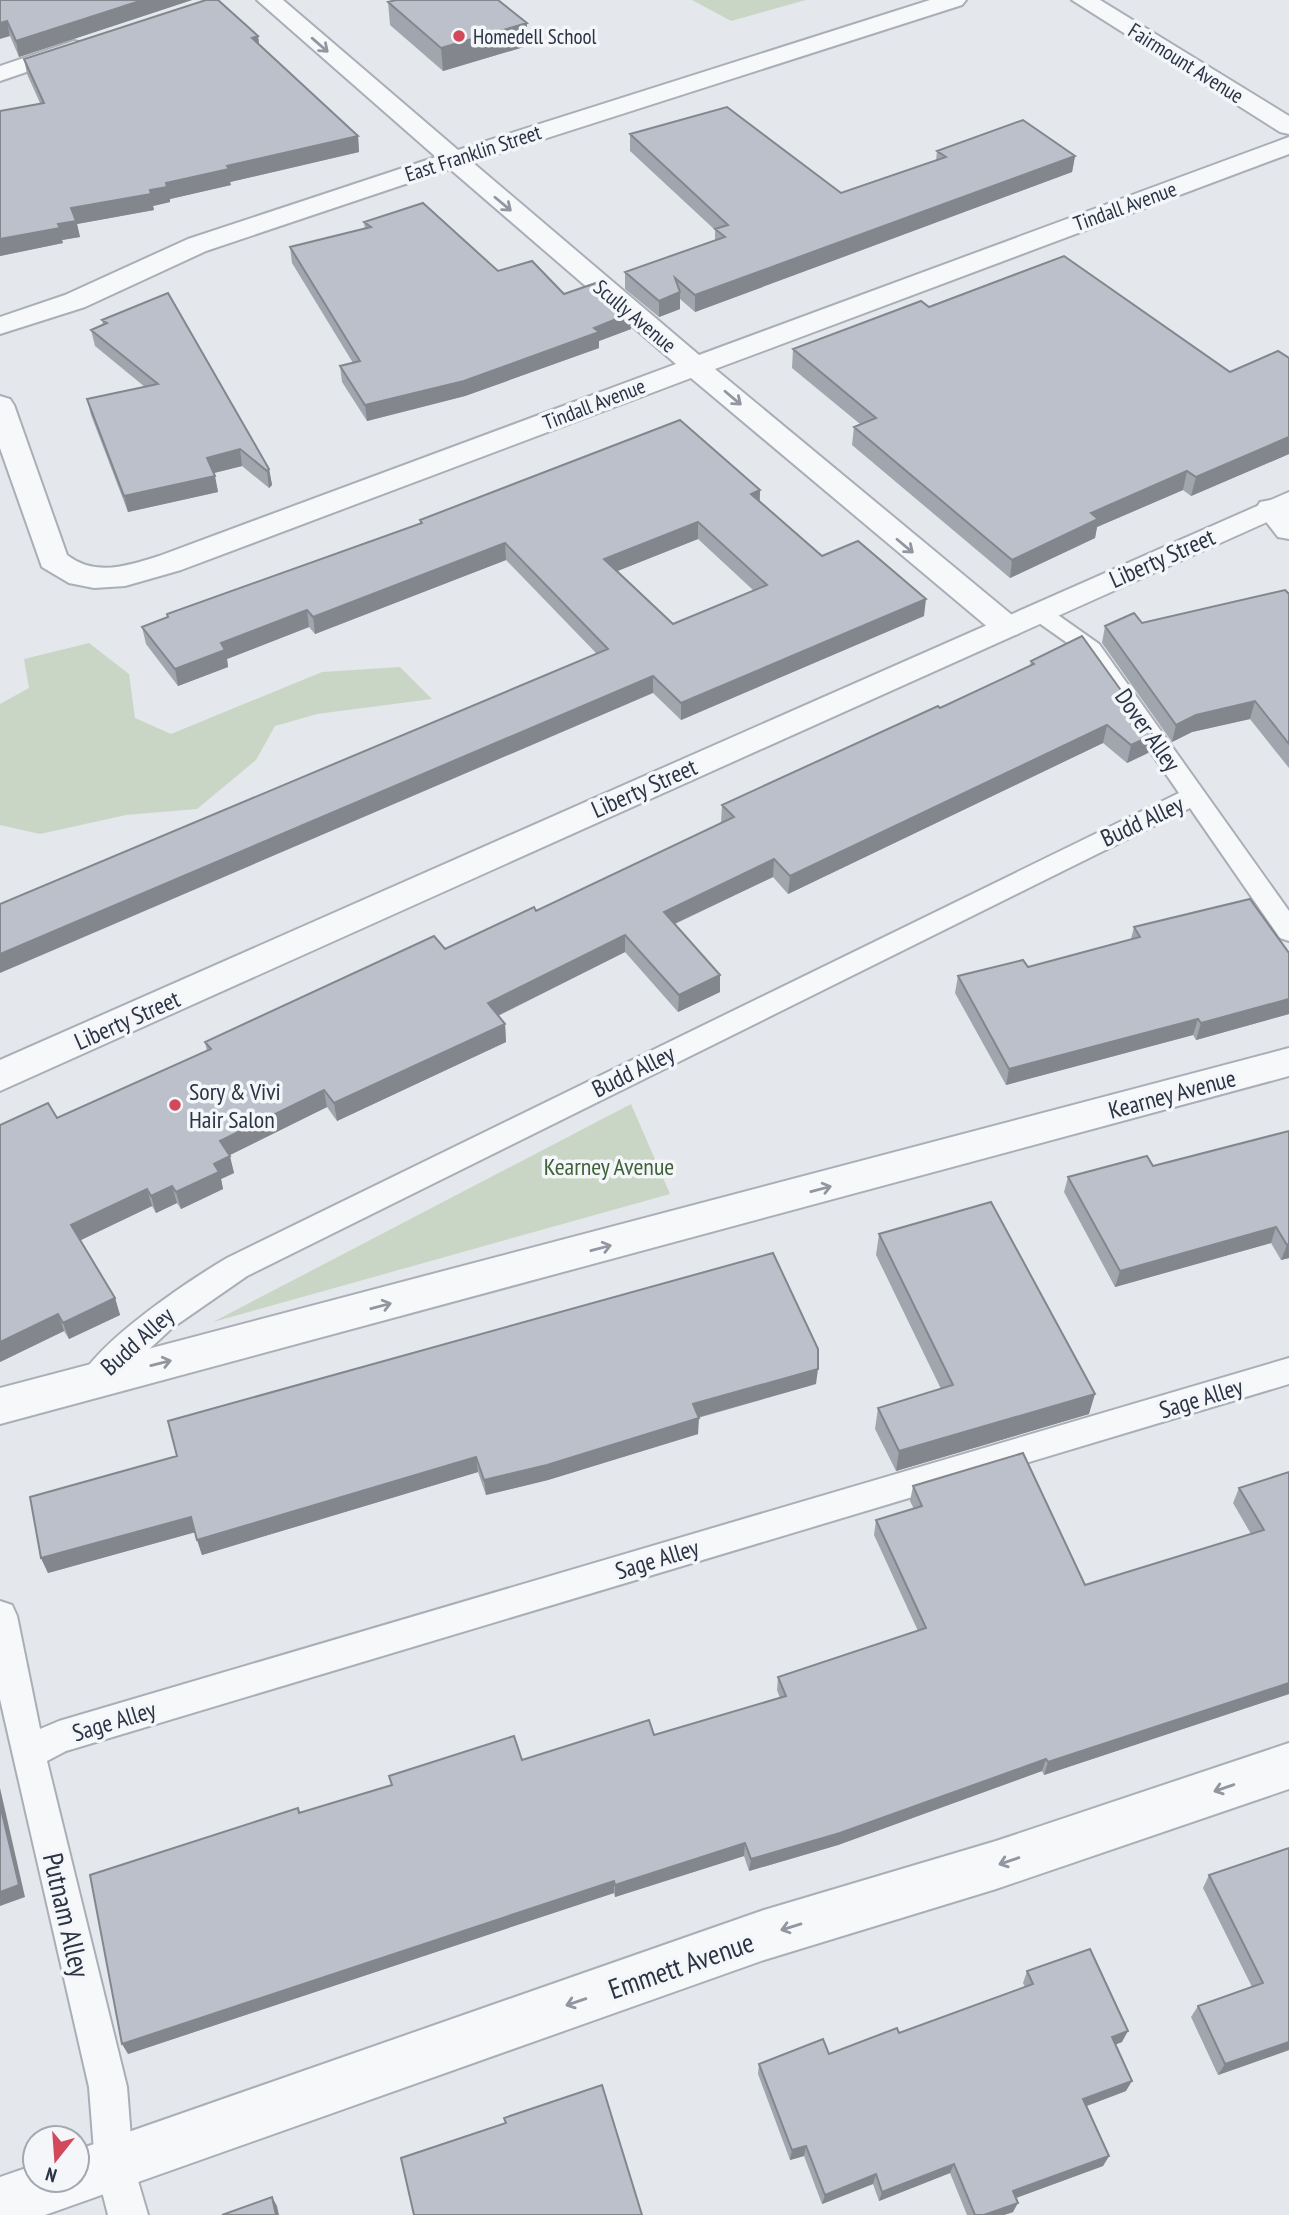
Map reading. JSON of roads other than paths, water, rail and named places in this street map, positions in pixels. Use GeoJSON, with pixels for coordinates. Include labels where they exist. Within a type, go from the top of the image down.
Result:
{"type":"FeatureCollection","features":[{"type":"Feature","properties":{"kind":"street","name":"Scully Avenue"},"geometry":{"type":"LineString","coordinates":[[268,0],[451,160],[960,592],[1007,627]]}},
{"type":"Feature","properties":{"kind":"street","name":"East Franklin Street"},"geometry":{"type":"LineString","coordinates":[[0,326],[75,300],[197,245],[451,160],[954,0]]}},
{"type":"Feature","properties":{"kind":"street","name":"Fairmount Avenue"},"geometry":{"type":"LineString","coordinates":[[1084,0],[1289,127]]}},
{"type":"Feature","properties":{"kind":"street"},"geometry":{"type":"LineString","coordinates":[[0,74],[91,43]]}},
{"type":"Feature","properties":{"kind":"street","name":"Tindall Avenue"},"geometry":{"type":"LineString","coordinates":[[0,405],[52,559],[64,570],[84,578],[123,578],[170,563],[1289,145]]}},
{"type":"Feature","properties":{"kind":"street","name":"Liberty Street"},"geometry":{"type":"LineString","coordinates":[[0,1076],[1007,627],[1283,514]]}},
{"type":"Feature","properties":{"kind":"street","name":"Kearney Avenue"},"geometry":{"type":"LineString","coordinates":[[0,1406],[798,1196],[1289,1062]]}},
{"type":"Feature","properties":{"kind":"street","name":"Emmett Avenue"},"geometry":{"type":"LineString","coordinates":[[91,2173],[764,1935],[996,1865],[1289,1766]]}},
{"type":"Feature","properties":{"kind":"street","name":"Emmett Avenue"},"geometry":{"type":"LineString","coordinates":[[0,2204],[29,2194]]}},
{"type":"Feature","properties":{"kind":"lane","name":"Dover Alley"},"geometry":{"type":"LineString","coordinates":[[1040,613],[1091,649],[1289,931]]}},
{"type":"Feature","properties":{"kind":"lane","name":"Budd Alley"},"geometry":{"type":"LineString","coordinates":[[94,1381],[127,1347],[192,1293],[237,1267],[773,1002],[943,914],[1194,796]]}},
{"type":"Feature","properties":{"kind":"lane","name":"Sage Alley"},"geometry":{"type":"LineString","coordinates":[[28,1753],[60,1737],[1289,1371]]}},
{"type":"Feature","properties":{"kind":"lane","name":"Putnam Alley"},"geometry":{"type":"LineString","coordinates":[[0,1616],[28,1753],[108,2087],[91,2157]]}},
{"type":"Feature","properties":{"kind":"lane","name":"Putnam Alley"},"geometry":{"type":"LineString","coordinates":[[91,2178],[128,2215]]}},
{"type":"Feature","properties":{"kind":"place","name":"Homedell School"},"geometry":{"type":"Point","coordinates":[459,36]}},
{"type":"Feature","properties":{"kind":"place","name":"Sory & Vivi Hair Salon"},"geometry":{"type":"Point","coordinates":[175,1105]}}]}
